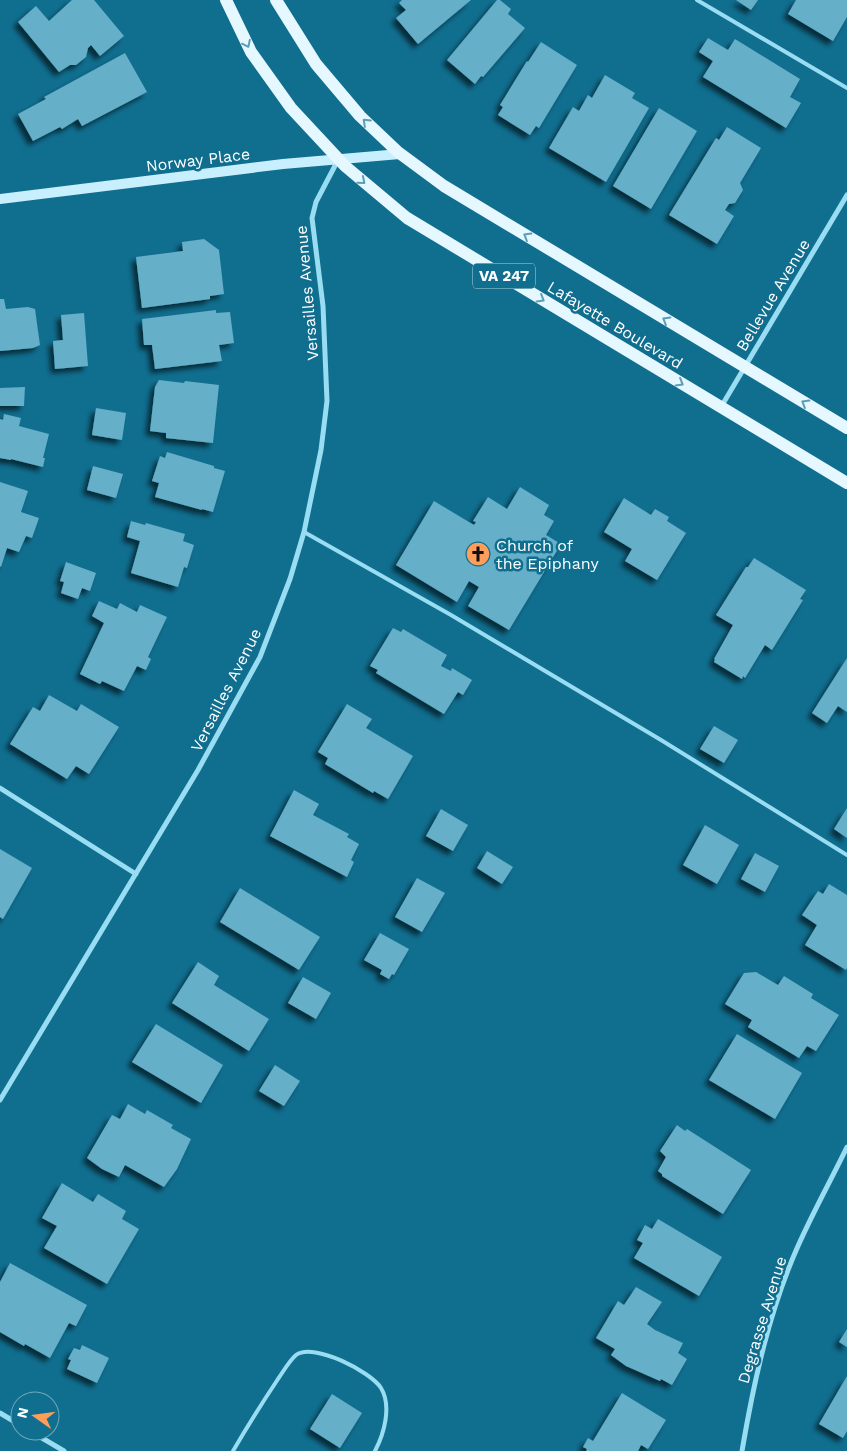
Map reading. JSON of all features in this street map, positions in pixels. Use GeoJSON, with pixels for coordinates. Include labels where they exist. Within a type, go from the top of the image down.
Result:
{"type":"FeatureCollection","features":[{"type":"Feature","properties":{"kind":"main road","name":"Lafayette Boulevard"},"geometry":{"type":"LineString","coordinates":[[226,0],[251,52],[291,108],[338,160],[407,218],[847,483]]}},
{"type":"Feature","properties":{"kind":"main road","name":"Lafayette Boulevard"},"geometry":{"type":"LineString","coordinates":[[276,0],[316,64],[360,116],[400,154],[444,186],[847,428]]}},
{"type":"Feature","properties":{"kind":"street","name":"Norway Place"},"geometry":{"type":"LineString","coordinates":[[0,199],[273,166],[400,154]]}},
{"type":"Feature","properties":{"kind":"street","name":"Versailles Avenue"},"geometry":{"type":"LineString","coordinates":[[0,1100],[198,770],[260,657],[290,579],[304,532],[321,450],[328,401],[323,306],[312,218],[316,202],[338,160]]}},
{"type":"Feature","properties":{"kind":"street","name":"Bellevue Avenue"},"geometry":{"type":"LineString","coordinates":[[720,407],[847,195]]}},
{"type":"Feature","properties":{"kind":"street"},"geometry":{"type":"LineString","coordinates":[[0,788],[136,874]]}},
{"type":"Feature","properties":{"kind":"street","name":"Degrasse Avenue"},"geometry":{"type":"LineString","coordinates":[[742,1451],[753,1387],[775,1308],[798,1246],[847,1147]]}},
{"type":"Feature","properties":{"kind":"street"},"geometry":{"type":"LineString","coordinates":[[47,1441],[64,1451]]}},
{"type":"Feature","properties":{"kind":"lane"},"geometry":{"type":"LineString","coordinates":[[696,0],[847,88]]}},
{"type":"Feature","properties":{"kind":"lane"},"geometry":{"type":"LineString","coordinates":[[304,532],[468,624],[847,855]]}},
{"type":"Feature","properties":{"kind":"lane"},"geometry":{"type":"LineString","coordinates":[[233,1451],[290,1362],[297,1354],[307,1352],[327,1355],[343,1361],[374,1380],[382,1390],[386,1404],[386,1418],[376,1451]]}},
{"type":"Feature","properties":{"kind":"building"},"geometry":{"type":"Polygon","coordinates":[[[72,0],[94,0],[124,36],[100,56],[91,45],[88,48],[86,57],[76,65],[70,65],[59,72],[18,22],[36,6],[49,21],[72,0]]]}},
{"type":"Feature","properties":{"kind":"building"},"geometry":{"type":"Polygon","coordinates":[[[402,0],[471,0],[418,44],[396,18],[406,10],[399,3],[402,0]]]}},
{"type":"Feature","properties":{"kind":"building"},"geometry":{"type":"Polygon","coordinates":[[[497,0],[500,0],[511,9],[508,14],[525,28],[475,84],[447,60],[497,0]]]}},
{"type":"Feature","properties":{"kind":"building"},"geometry":{"type":"Polygon","coordinates":[[[736,0],[758,0],[751,10],[736,0]]]}},
{"type":"Feature","properties":{"kind":"building"},"geometry":{"type":"Polygon","coordinates":[[[796,0],[847,0],[847,17],[833,41],[788,14],[796,0]]]}},
{"type":"Feature","properties":{"kind":"building"},"geometry":{"type":"Polygon","coordinates":[[[708,38],[728,50],[735,39],[800,79],[790,97],[801,103],[786,128],[703,77],[713,61],[699,52],[708,38]]]}},
{"type":"Feature","properties":{"kind":"building"},"geometry":{"type":"Polygon","coordinates":[[[541,42],[577,65],[539,128],[536,126],[530,135],[498,115],[503,107],[500,105],[541,42]]]}},
{"type":"Feature","properties":{"kind":"building"},"geometry":{"type":"Polygon","coordinates":[[[125,53],[147,92],[82,126],[78,119],[62,129],[60,127],[33,141],[18,114],[46,99],[44,97],[125,53]]]}},
{"type":"Feature","properties":{"kind":"building"},"geometry":{"type":"Polygon","coordinates":[[[605,75],[635,93],[632,98],[649,108],[606,182],[549,148],[573,107],[579,111],[588,95],[592,98],[605,75]]]}},
{"type":"Feature","properties":{"kind":"building"},"geometry":{"type":"Polygon","coordinates":[[[659,108],[697,131],[651,209],[613,186],[659,108]]]}},
{"type":"Feature","properties":{"kind":"building"},"geometry":{"type":"Polygon","coordinates":[[[727,127],[761,148],[740,183],[743,190],[735,203],[729,204],[725,210],[734,216],[717,244],[669,215],[716,138],[719,140],[727,127]]]}},
{"type":"Feature","properties":{"kind":"building"},"geometry":{"type":"Polygon","coordinates":[[[204,239],[219,250],[224,294],[210,296],[210,299],[142,308],[136,257],[183,251],[182,242],[204,239]]]}},
{"type":"Feature","properties":{"kind":"building"},"geometry":{"type":"Polygon","coordinates":[[[0,299],[4,299],[6,309],[28,307],[35,309],[40,345],[33,348],[0,351],[0,299]]]}},
{"type":"Feature","properties":{"kind":"building"},"geometry":{"type":"Polygon","coordinates":[[[216,310],[216,313],[230,312],[234,343],[219,345],[222,361],[155,369],[152,345],[144,345],[142,319],[216,310]]]}},
{"type":"Feature","properties":{"kind":"building"},"geometry":{"type":"Polygon","coordinates":[[[84,313],[88,366],[55,369],[53,341],[63,340],[61,315],[84,313]]]}},
{"type":"Feature","properties":{"kind":"building"},"geometry":{"type":"Polygon","coordinates":[[[159,380],[219,385],[213,443],[166,438],[166,433],[150,431],[155,387],[159,380]]]}},
{"type":"Feature","properties":{"kind":"building"},"geometry":{"type":"Polygon","coordinates":[[[25,387],[24,406],[0,406],[0,388],[25,387]]]}},
{"type":"Feature","properties":{"kind":"building"},"geometry":{"type":"Polygon","coordinates":[[[96,408],[126,413],[122,440],[92,435],[96,408]]]}},
{"type":"Feature","properties":{"kind":"building"},"geometry":{"type":"Polygon","coordinates":[[[4,414],[21,418],[19,426],[49,434],[43,458],[45,458],[43,467],[0,458],[0,419],[3,420],[4,414]]]}},
{"type":"Feature","properties":{"kind":"building"},"geometry":{"type":"Polygon","coordinates":[[[167,452],[225,471],[213,512],[155,497],[159,483],[152,481],[160,456],[165,458],[167,452]]]}},
{"type":"Feature","properties":{"kind":"building"},"geometry":{"type":"Polygon","coordinates":[[[93,466],[123,474],[116,498],[87,490],[93,466]]]}},
{"type":"Feature","properties":{"kind":"building"},"geometry":{"type":"Polygon","coordinates":[[[0,482],[28,491],[21,512],[39,518],[32,538],[26,536],[19,552],[7,548],[1,567],[0,566],[0,482]]]}},
{"type":"Feature","properties":{"kind":"building","name":"Church of the Epiphany"},"geometry":{"type":"Polygon","coordinates":[[[520,487],[549,505],[544,515],[554,521],[546,535],[561,544],[509,630],[468,606],[479,587],[469,581],[457,602],[396,565],[434,501],[474,525],[476,522],[473,521],[488,497],[507,509],[520,487]]]}},
{"type":"Feature","properties":{"kind":"building"},"geometry":{"type":"Polygon","coordinates":[[[624,498],[651,515],[655,509],[669,517],[667,521],[686,533],[657,580],[625,561],[632,549],[604,532],[624,498]]]}},
{"type":"Feature","properties":{"kind":"building"},"geometry":{"type":"Polygon","coordinates":[[[131,521],[145,525],[146,523],[185,534],[183,541],[194,545],[187,568],[184,567],[178,587],[131,573],[140,541],[127,537],[131,521]]]}},
{"type":"Feature","properties":{"kind":"building"},"geometry":{"type":"Polygon","coordinates":[[[754,558],[806,590],[800,599],[803,600],[772,650],[765,645],[745,678],[743,676],[742,679],[714,662],[733,625],[716,615],[746,567],[754,558]]]}},
{"type":"Feature","properties":{"kind":"building"},"geometry":{"type":"Polygon","coordinates":[[[66,562],[96,573],[90,591],[82,588],[78,599],[61,593],[64,582],[60,581],[66,562]]]}},
{"type":"Feature","properties":{"kind":"building"},"geometry":{"type":"Polygon","coordinates":[[[99,601],[117,609],[120,603],[137,612],[140,605],[167,617],[148,657],[151,659],[146,670],[137,666],[124,691],[102,681],[100,684],[80,674],[104,623],[92,616],[99,601]]]}},
{"type":"Feature","properties":{"kind":"building"},"geometry":{"type":"Polygon","coordinates":[[[393,628],[401,632],[403,629],[447,655],[441,666],[451,671],[452,668],[472,680],[463,695],[458,692],[444,714],[376,673],[378,670],[370,666],[393,628]]]}},
{"type":"Feature","properties":{"kind":"building"},"geometry":{"type":"Polygon","coordinates":[[[847,658],[847,712],[838,706],[827,723],[812,713],[847,658]]]}},
{"type":"Feature","properties":{"kind":"building"},"geometry":{"type":"Polygon","coordinates":[[[49,695],[77,711],[81,704],[119,727],[89,774],[76,766],[67,779],[10,744],[33,707],[40,711],[49,695]]]}},
{"type":"Feature","properties":{"kind":"building"},"geometry":{"type":"Polygon","coordinates":[[[347,704],[372,719],[366,728],[413,756],[388,799],[374,791],[373,793],[325,764],[328,758],[318,752],[347,704]]]}},
{"type":"Feature","properties":{"kind":"building"},"geometry":{"type":"Polygon","coordinates":[[[714,726],[738,740],[724,763],[700,749],[714,726]]]}},
{"type":"Feature","properties":{"kind":"building"},"geometry":{"type":"Polygon","coordinates":[[[294,790],[319,804],[313,815],[349,834],[347,837],[359,844],[351,860],[354,862],[347,877],[270,836],[294,790]]]}},
{"type":"Feature","properties":{"kind":"building"},"geometry":{"type":"Polygon","coordinates":[[[847,808],[847,838],[834,829],[847,808]]]}},
{"type":"Feature","properties":{"kind":"building"},"geometry":{"type":"Polygon","coordinates":[[[441,809],[468,825],[453,851],[426,836],[441,809]]]}},
{"type":"Feature","properties":{"kind":"building"},"geometry":{"type":"Polygon","coordinates":[[[705,825],[739,845],[717,884],[683,865],[705,825]]]}},
{"type":"Feature","properties":{"kind":"building"},"geometry":{"type":"Polygon","coordinates":[[[0,849],[32,868],[3,919],[0,917],[0,849]]]}},
{"type":"Feature","properties":{"kind":"building"},"geometry":{"type":"Polygon","coordinates":[[[487,851],[513,867],[502,884],[477,868],[487,851]]]}},
{"type":"Feature","properties":{"kind":"building"},"geometry":{"type":"Polygon","coordinates":[[[755,853],[779,866],[765,892],[741,879],[755,853]]]}},
{"type":"Feature","properties":{"kind":"building"},"geometry":{"type":"Polygon","coordinates":[[[417,878],[445,893],[422,932],[395,917],[417,878]]]}},
{"type":"Feature","properties":{"kind":"building"},"geometry":{"type":"Polygon","coordinates":[[[829,884],[847,895],[846,970],[805,945],[817,925],[802,915],[818,891],[823,894],[829,884]]]}},
{"type":"Feature","properties":{"kind":"building"},"geometry":{"type":"Polygon","coordinates":[[[240,888],[320,937],[299,970],[220,922],[240,888]]]}},
{"type":"Feature","properties":{"kind":"building"},"geometry":{"type":"Polygon","coordinates":[[[380,933],[409,949],[394,975],[392,974],[389,979],[380,974],[382,970],[364,960],[380,933]]]}},
{"type":"Feature","properties":{"kind":"building"},"geometry":{"type":"Polygon","coordinates":[[[198,962],[219,976],[214,985],[269,1019],[249,1051],[172,1003],[198,962]]]}},
{"type":"Feature","properties":{"kind":"building"},"geometry":{"type":"Polygon","coordinates":[[[756,972],[778,985],[784,976],[813,994],[811,998],[839,1015],[816,1051],[807,1046],[799,1058],[748,1027],[752,1020],[725,1004],[744,973],[756,972]]]}},
{"type":"Feature","properties":{"kind":"building"},"geometry":{"type":"Polygon","coordinates":[[[303,977],[331,993],[316,1019],[288,1003],[303,977]]]}},
{"type":"Feature","properties":{"kind":"building"},"geometry":{"type":"Polygon","coordinates":[[[156,1024],[223,1065],[201,1103],[132,1062],[156,1024]]]}},
{"type":"Feature","properties":{"kind":"building"},"geometry":{"type":"Polygon","coordinates":[[[737,1034],[802,1073],[775,1119],[709,1080],[737,1034]]]}},
{"type":"Feature","properties":{"kind":"building"},"geometry":{"type":"Polygon","coordinates":[[[275,1065],[300,1081],[284,1106],[259,1091],[275,1065]]]}},
{"type":"Feature","properties":{"kind":"building"},"geometry":{"type":"Polygon","coordinates":[[[128,1104],[145,1114],[147,1110],[173,1125],[171,1128],[191,1139],[177,1169],[164,1187],[125,1165],[119,1177],[102,1169],[87,1158],[112,1115],[120,1119],[128,1104]]]}},
{"type":"Feature","properties":{"kind":"building"},"geometry":{"type":"Polygon","coordinates":[[[677,1125],[685,1131],[687,1129],[751,1170],[723,1214],[662,1176],[658,1171],[666,1157],[660,1151],[677,1125]]]}},
{"type":"Feature","properties":{"kind":"building"},"geometry":{"type":"Polygon","coordinates":[[[62,1183],[93,1202],[98,1194],[126,1211],[122,1219],[139,1229],[107,1284],[44,1248],[57,1226],[42,1218],[62,1183]]]}},
{"type":"Feature","properties":{"kind":"building"},"geometry":{"type":"Polygon","coordinates":[[[658,1219],[722,1257],[699,1296],[634,1258],[643,1243],[637,1240],[645,1225],[652,1229],[658,1219]]]}},
{"type":"Feature","properties":{"kind":"building"},"geometry":{"type":"Polygon","coordinates":[[[10,1263],[87,1305],[76,1326],[69,1323],[50,1358],[0,1332],[0,1282],[10,1263]]]}},
{"type":"Feature","properties":{"kind":"building"},"geometry":{"type":"Polygon","coordinates":[[[636,1287],[662,1302],[647,1324],[655,1330],[683,1343],[678,1353],[687,1359],[672,1385],[626,1366],[611,1355],[615,1349],[596,1338],[618,1301],[624,1305],[636,1287]]]}},
{"type":"Feature","properties":{"kind":"building"},"geometry":{"type":"Polygon","coordinates":[[[847,1329],[847,1347],[839,1342],[847,1329]]]}},
{"type":"Feature","properties":{"kind":"building"},"geometry":{"type":"Polygon","coordinates":[[[82,1345],[109,1358],[97,1383],[67,1369],[71,1360],[68,1359],[74,1348],[80,1350],[82,1345]]]}},
{"type":"Feature","properties":{"kind":"building"},"geometry":{"type":"Polygon","coordinates":[[[847,1376],[847,1431],[843,1438],[819,1424],[847,1376]]]}},
{"type":"Feature","properties":{"kind":"building"},"geometry":{"type":"Polygon","coordinates":[[[622,1393],[666,1420],[648,1449],[641,1445],[638,1451],[586,1451],[587,1449],[583,1447],[588,1438],[593,1441],[622,1393]]]}},
{"type":"Feature","properties":{"kind":"building"},"geometry":{"type":"Polygon","coordinates":[[[332,1394],[362,1413],[340,1448],[310,1429],[332,1394]]]}},
{"type":"Feature","properties":{"kind":"place","name":"Church of the Epiphany"},"geometry":{"type":"Point","coordinates":[478,554]}}]}
